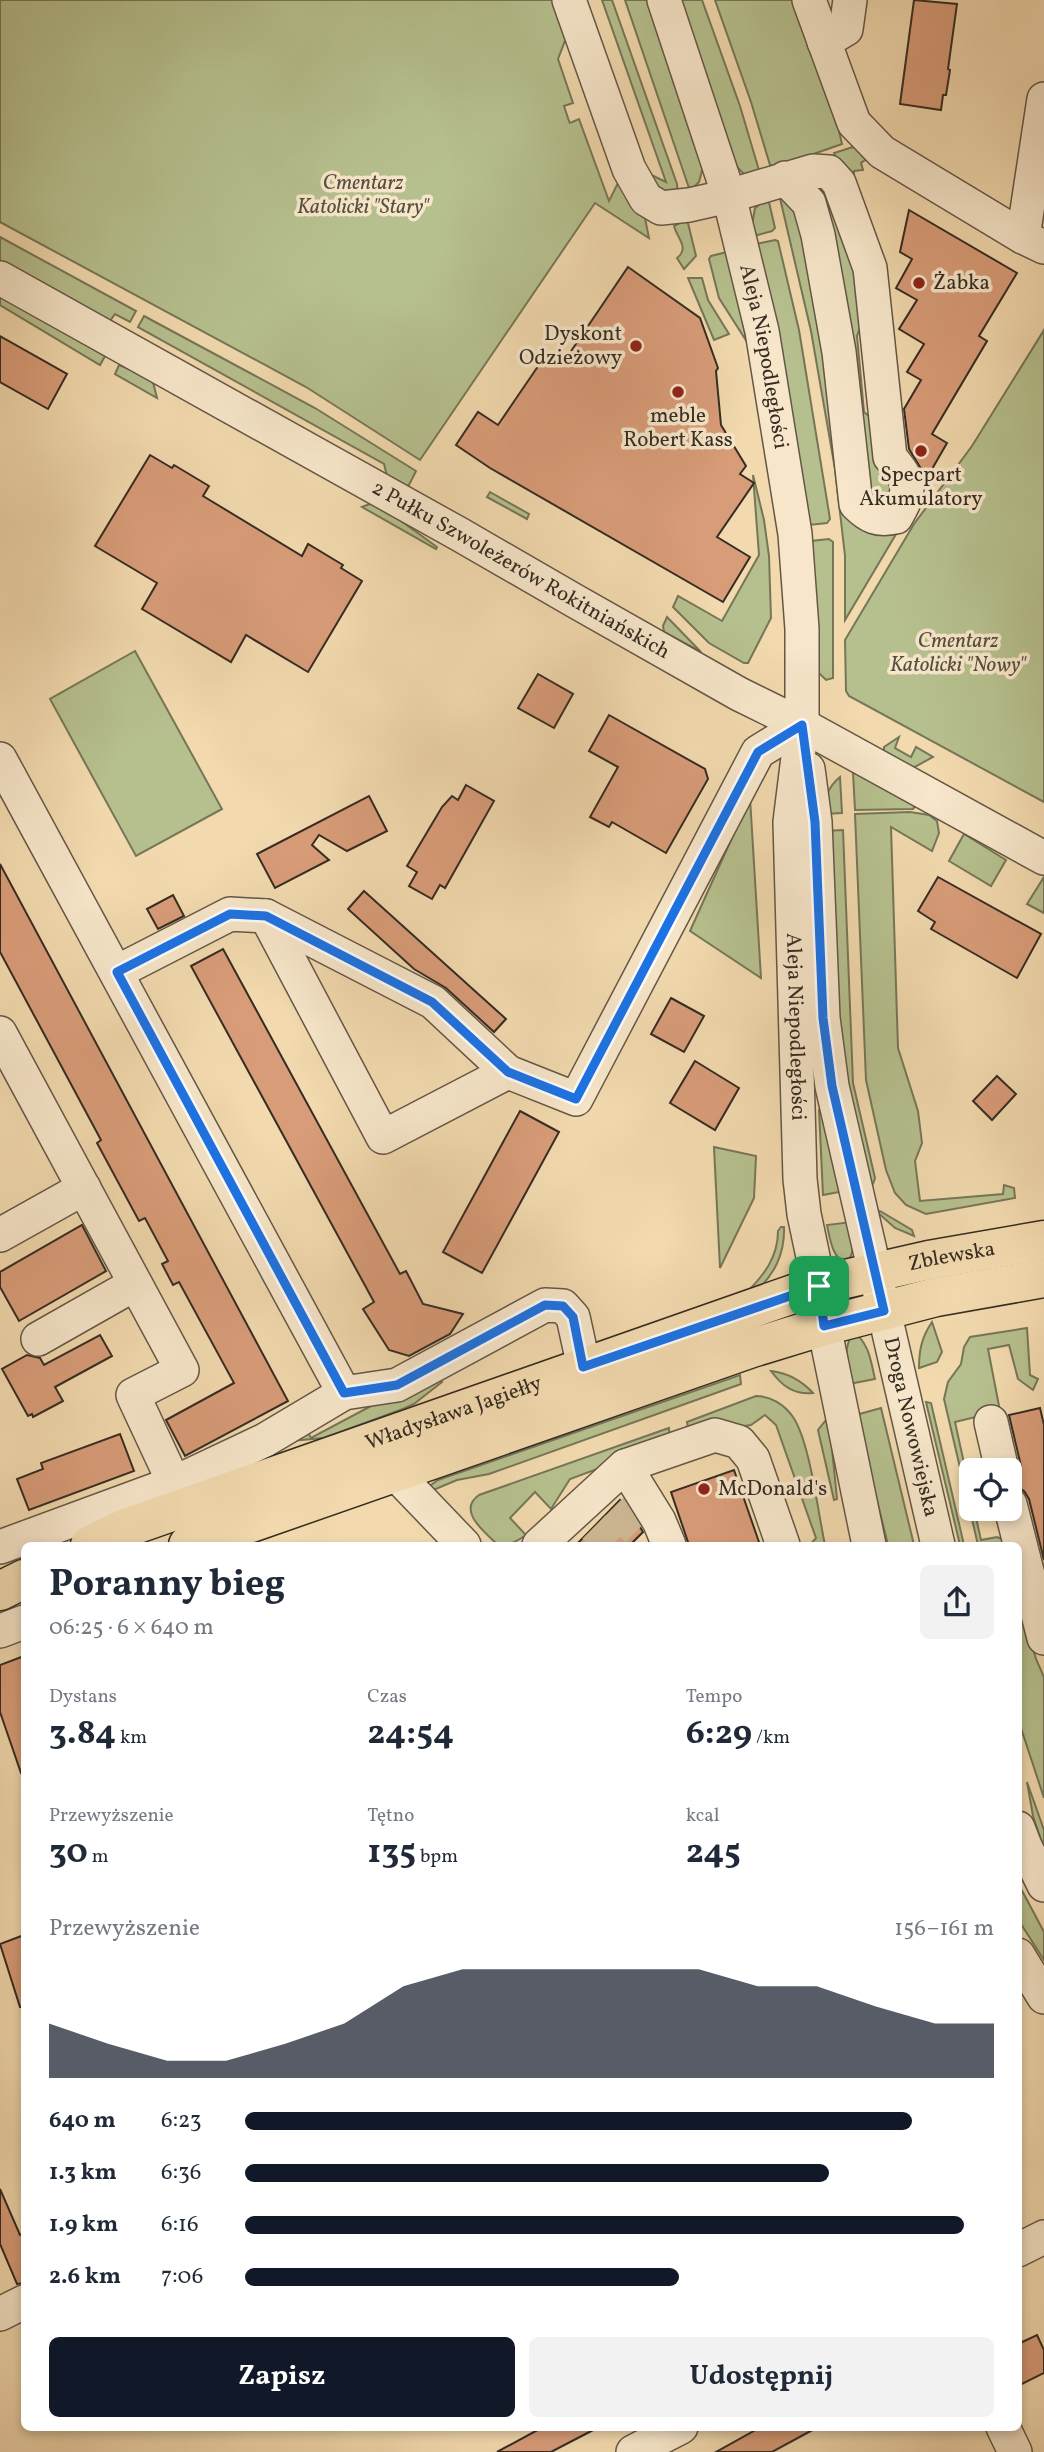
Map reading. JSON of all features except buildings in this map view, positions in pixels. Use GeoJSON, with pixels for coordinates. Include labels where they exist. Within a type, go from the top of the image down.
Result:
{"type":"FeatureCollection","features":[{"type":"Feature","properties":{"kind":"main road","name":"Zblewska"},"geometry":{"type":"LineString","coordinates":[[819,1286],[961,1254],[1044,1240]]}},
{"type":"Feature","properties":{"kind":"main road","name":"Zblewska"},"geometry":{"type":"LineString","coordinates":[[824,1326],[936,1297],[1044,1278]]}},
{"type":"Feature","properties":{"kind":"main road","name":"Władysława Jagiełły"},"geometry":{"type":"LineString","coordinates":[[96,1542],[123,1529],[819,1286]]}},
{"type":"Feature","properties":{"kind":"main road","name":"Władysława Jagiełły"},"geometry":{"type":"LineString","coordinates":[[197,1542],[720,1359],[824,1326]]}},
{"type":"Feature","properties":{"kind":"main road"},"geometry":{"type":"LineString","coordinates":[[0,1592],[21,1581]]}},
{"type":"Feature","properties":{"kind":"main road"},"geometry":{"type":"LineString","coordinates":[[0,1592],[21,1588]]}},
{"type":"Feature","properties":{"kind":"street"},"geometry":{"type":"LineString","coordinates":[[569,0],[629,169],[646,199],[661,208],[689,205],[729,197],[785,178],[813,171],[829,172],[839,183],[870,268],[890,457],[900,468],[908,486],[903,505],[896,517],[885,520],[868,517],[856,504],[839,352],[818,235],[809,203],[785,178]]}},
{"type":"Feature","properties":{"kind":"street","name":"Aleja Niepodległości"},"geometry":{"type":"LineString","coordinates":[[664,0],[729,197],[762,331],[795,534],[802,629],[802,725],[790,822],[797,1092],[804,1214],[819,1286],[824,1326]]}},
{"type":"Feature","properties":{"kind":"street"},"geometry":{"type":"LineString","coordinates":[[809,0],[854,123],[862,134],[882,152],[1034,242],[1044,99]]}},
{"type":"Feature","properties":{"kind":"street"},"geometry":{"type":"LineString","coordinates":[[824,42],[846,29],[850,0]]}},
{"type":"Feature","properties":{"kind":"street","name":"2 Pułku Szwoleżerów Rokitniańskich"},"geometry":{"type":"LineString","coordinates":[[0,278],[728,687],[1044,858]]}},
{"type":"Feature","properties":{"kind":"street"},"geometry":{"type":"LineString","coordinates":[[117,972],[230,914],[266,916],[432,1002],[508,1072],[576,1099],[758,752],[802,725]]}},
{"type":"Feature","properties":{"kind":"street","name":"Aleja Niepodległości"},"geometry":{"type":"LineString","coordinates":[[802,725],[815,822],[823,1018],[832,1086],[884,1311]]}},
{"type":"Feature","properties":{"kind":"street"},"geometry":{"type":"LineString","coordinates":[[0,759],[344,1393]]}},
{"type":"Feature","properties":{"kind":"street"},"geometry":{"type":"LineString","coordinates":[[266,916],[383,1137],[508,1072]]}},
{"type":"Feature","properties":{"kind":"street"},"geometry":{"type":"LineString","coordinates":[[0,1033],[182,1370],[133,1395],[174,1483]]}},
{"type":"Feature","properties":{"kind":"street"},"geometry":{"type":"LineString","coordinates":[[0,1235],[84,1188]]}},
{"type":"Feature","properties":{"kind":"street"},"geometry":{"type":"LineString","coordinates":[[38,1339],[135,1284]]}},
{"type":"Feature","properties":{"kind":"street"},"geometry":{"type":"LineString","coordinates":[[0,1547],[174,1483],[265,1440],[344,1393],[397,1385],[545,1305],[563,1306],[573,1317],[583,1367]]}},
{"type":"Feature","properties":{"kind":"street","name":"Droga Nowowiejska"},"geometry":{"type":"LineString","coordinates":[[884,1311],[937,1542]]}},
{"type":"Feature","properties":{"kind":"street"},"geometry":{"type":"LineString","coordinates":[[824,1326],[868,1542]]}},
{"type":"Feature","properties":{"kind":"street"},"geometry":{"type":"LineString","coordinates":[[990,1422],[999,1458]]}},
{"type":"Feature","properties":{"kind":"street"},"geometry":{"type":"LineString","coordinates":[[579,1522],[625,1466],[715,1435],[739,1441],[753,1459],[782,1542]]}},
{"type":"Feature","properties":{"kind":"street"},"geometry":{"type":"LineString","coordinates":[[625,1466],[659,1521],[657,1542]]}},
{"type":"Feature","properties":{"kind":"street"},"geometry":{"type":"LineString","coordinates":[[395,1473],[461,1542]]}},
{"type":"Feature","properties":{"kind":"street"},"geometry":{"type":"LineString","coordinates":[[1013,1521],[1017,1542]]}},
{"type":"Feature","properties":{"kind":"street"},"geometry":{"type":"LineString","coordinates":[[1022,1567],[1044,1638]]}},
{"type":"Feature","properties":{"kind":"street"},"geometry":{"type":"LineString","coordinates":[[0,1630],[21,1623]]}},
{"type":"Feature","properties":{"kind":"street"},"geometry":{"type":"LineString","coordinates":[[1022,1838],[1044,1885]]}},
{"type":"Feature","properties":{"kind":"street"},"geometry":{"type":"LineString","coordinates":[[1022,1961],[1044,1997]]}},
{"type":"Feature","properties":{"kind":"street"},"geometry":{"type":"LineString","coordinates":[[1022,2248],[1044,2236]]}},
{"type":"Feature","properties":{"kind":"street"},"geometry":{"type":"LineString","coordinates":[[0,2314],[21,2304]]}},
{"type":"Feature","properties":{"kind":"street"},"geometry":{"type":"LineString","coordinates":[[633,2452],[673,2431]]}},
{"type":"Feature","properties":{"kind":"street"},"geometry":{"type":"LineString","coordinates":[[1005,2431],[1015,2452]]}},
{"type":"Feature","properties":{"kind":"green space","name":"Cmentarz Katolicki \"Stary\""},"geometry":{"type":"Polygon","coordinates":[[[0,0],[556,0],[568,33],[558,59],[573,103],[564,106],[569,121],[570,123],[579,119],[609,201],[620,179],[644,213],[649,238],[595,203],[420,460],[306,387],[0,222],[0,0]]]}},
{"type":"Feature","properties":{"kind":"green space"},"geometry":{"type":"Polygon","coordinates":[[[602,0],[612,0],[677,184],[678,196],[661,194],[643,171],[666,182],[602,0]]]}},
{"type":"Feature","properties":{"kind":"green space"},"geometry":{"type":"Polygon","coordinates":[[[625,0],[647,0],[703,167],[699,182],[690,191],[625,0]]]}},
{"type":"Feature","properties":{"kind":"green space"},"geometry":{"type":"Polygon","coordinates":[[[680,0],[702,0],[740,106],[761,177],[745,175],[736,166],[680,0]]]}},
{"type":"Feature","properties":{"kind":"green space"},"geometry":{"type":"Polygon","coordinates":[[[715,0],[793,0],[834,109],[842,144],[776,167],[770,165],[715,0]]]}},
{"type":"Feature","properties":{"kind":"green space"},"geometry":{"type":"Polygon","coordinates":[[[856,146],[868,158],[861,163],[863,170],[854,171],[852,195],[834,153],[856,146]]]}},
{"type":"Feature","properties":{"kind":"green space"},"geometry":{"type":"Polygon","coordinates":[[[811,184],[835,193],[866,313],[857,336],[864,412],[876,422],[897,490],[889,505],[869,501],[811,184]]]}},
{"type":"Feature","properties":{"kind":"green space"},"geometry":{"type":"Polygon","coordinates":[[[779,194],[800,205],[847,500],[905,519],[845,620],[845,556],[835,469],[811,331],[779,194]]]}},
{"type":"Feature","properties":{"kind":"green space"},"geometry":{"type":"Polygon","coordinates":[[[768,198],[775,228],[754,236],[752,225],[755,208],[768,198]]]}},
{"type":"Feature","properties":{"kind":"green space"},"geometry":{"type":"Polygon","coordinates":[[[685,220],[696,256],[684,269],[677,258],[683,247],[674,226],[685,220]]]}},
{"type":"Feature","properties":{"kind":"green space"},"geometry":{"type":"Polygon","coordinates":[[[0,237],[136,311],[130,322],[115,314],[110,321],[0,263],[0,237]]]}},
{"type":"Feature","properties":{"kind":"green space"},"geometry":{"type":"Polygon","coordinates":[[[778,241],[799,330],[830,519],[827,523],[809,525],[777,328],[756,244],[778,241]]]}},
{"type":"Feature","properties":{"kind":"green space"},"geometry":{"type":"Polygon","coordinates":[[[727,252],[747,342],[719,298],[709,259],[727,252]]]}},
{"type":"Feature","properties":{"kind":"green space"},"geometry":{"type":"Polygon","coordinates":[[[688,278],[702,278],[708,300],[729,334],[714,340],[688,278]]]}},
{"type":"Feature","properties":{"kind":"green space"},"geometry":{"type":"Polygon","coordinates":[[[0,293],[105,356],[100,365],[0,305],[0,293]]]}},
{"type":"Feature","properties":{"kind":"green space"},"geometry":{"type":"Polygon","coordinates":[[[144,316],[315,408],[416,471],[409,485],[402,488],[388,480],[384,464],[138,327],[144,316]]]}},
{"type":"Feature","properties":{"kind":"green space","name":"Cmentarz Katolicki \"Nowy\""},"geometry":{"type":"Polygon","coordinates":[[[1044,330],[1044,802],[849,696],[846,691],[845,640],[914,524],[972,446],[1044,330]]]}},
{"type":"Feature","properties":{"kind":"green space"},"geometry":{"type":"Polygon","coordinates":[[[119,365],[152,378],[157,398],[115,374],[119,365]]]}},
{"type":"Feature","properties":{"kind":"green space"},"geometry":{"type":"Polygon","coordinates":[[[753,475],[769,556],[771,618],[748,663],[744,663],[709,643],[673,607],[678,596],[722,621],[759,555],[753,475]]]}},
{"type":"Feature","properties":{"kind":"green space"},"geometry":{"type":"Polygon","coordinates":[[[490,492],[529,514],[527,519],[487,497],[490,492]]]}},
{"type":"Feature","properties":{"kind":"green space"},"geometry":{"type":"Polygon","coordinates":[[[375,502],[437,547],[436,549],[362,507],[375,502]]]}},
{"type":"Feature","properties":{"kind":"green space"},"geometry":{"type":"Polygon","coordinates":[[[829,539],[833,542],[833,678],[826,680],[818,672],[811,541],[829,539]]]}},
{"type":"Feature","properties":{"kind":"green space"},"geometry":{"type":"Polygon","coordinates":[[[667,617],[701,652],[664,632],[663,626],[667,617]]]}},
{"type":"Feature","properties":{"kind":"green space"},"geometry":{"type":"Polygon","coordinates":[[[135,651],[222,809],[136,856],[50,699],[135,651]]]}},
{"type":"Feature","properties":{"kind":"green space"},"geometry":{"type":"Polygon","coordinates":[[[899,737],[895,748],[911,757],[916,747],[933,757],[911,769],[884,754],[884,747],[899,737]]]}},
{"type":"Feature","properties":{"kind":"green space"},"geometry":{"type":"Polygon","coordinates":[[[853,773],[866,774],[918,803],[913,809],[855,810],[853,773]]]}},
{"type":"Feature","properties":{"kind":"green space"},"geometry":{"type":"Polygon","coordinates":[[[840,777],[842,813],[824,814],[828,793],[840,777]]]}},
{"type":"Feature","properties":{"kind":"green space"},"geometry":{"type":"Polygon","coordinates":[[[750,798],[761,978],[690,931],[750,798]]]}},
{"type":"Feature","properties":{"kind":"green space"},"geometry":{"type":"Polygon","coordinates":[[[910,812],[929,815],[937,821],[939,833],[932,851],[891,827],[898,1048],[918,1111],[922,1143],[915,1161],[920,1201],[1003,1194],[1004,1185],[1014,1188],[1015,1198],[926,1214],[906,1205],[895,1193],[886,1170],[866,1080],[855,814],[910,812]]]}},
{"type":"Feature","properties":{"kind":"green space"},"geometry":{"type":"Polygon","coordinates":[[[843,830],[853,1083],[875,1178],[873,1184],[865,1186],[843,1089],[825,831],[843,830]]]}},
{"type":"Feature","properties":{"kind":"green space"},"geometry":{"type":"Polygon","coordinates":[[[964,834],[1006,860],[991,886],[949,861],[964,834]]]}},
{"type":"Feature","properties":{"kind":"green space"},"geometry":{"type":"Polygon","coordinates":[[[1044,877],[1044,913],[1027,904],[1044,877]]]}},
{"type":"Feature","properties":{"kind":"green space"},"geometry":{"type":"Polygon","coordinates":[[[822,1106],[844,1191],[823,1195],[819,1110],[822,1106]]]}},
{"type":"Feature","properties":{"kind":"green space"},"geometry":{"type":"Polygon","coordinates":[[[714,1147],[756,1156],[754,1198],[720,1268],[714,1147]]]}},
{"type":"Feature","properties":{"kind":"green space"},"geometry":{"type":"Polygon","coordinates":[[[880,1211],[912,1230],[914,1236],[895,1228],[877,1212],[880,1211]]]}},
{"type":"Feature","properties":{"kind":"green space"},"geometry":{"type":"Polygon","coordinates":[[[851,1222],[853,1250],[846,1264],[835,1252],[827,1225],[851,1222]]]}},
{"type":"Feature","properties":{"kind":"green space"},"geometry":{"type":"Polygon","coordinates":[[[781,1227],[784,1227],[783,1246],[777,1263],[768,1279],[755,1293],[747,1292],[769,1265],[781,1227]]]}},
{"type":"Feature","properties":{"kind":"green space"},"geometry":{"type":"Polygon","coordinates":[[[932,1322],[942,1352],[937,1362],[919,1368],[922,1344],[932,1322]]]}},
{"type":"Feature","properties":{"kind":"green space"},"geometry":{"type":"Polygon","coordinates":[[[1027,1328],[1030,1375],[1038,1379],[1033,1390],[1018,1379],[1009,1345],[988,1349],[1000,1411],[955,1422],[963,1458],[959,1458],[959,1463],[944,1399],[948,1382],[961,1364],[964,1347],[970,1337],[1027,1328]]]}},
{"type":"Feature","properties":{"kind":"green space"},"geometry":{"type":"Polygon","coordinates":[[[853,1332],[866,1347],[875,1379],[849,1384],[847,1351],[853,1332]]]}},
{"type":"Feature","properties":{"kind":"green space"},"geometry":{"type":"Polygon","coordinates":[[[771,1371],[794,1378],[813,1393],[800,1393],[789,1388],[771,1371]]]}},
{"type":"Feature","properties":{"kind":"green space"},"geometry":{"type":"Polygon","coordinates":[[[740,1375],[741,1384],[489,1474],[457,1480],[431,1491],[431,1485],[438,1480],[740,1375]]]}},
{"type":"Feature","properties":{"kind":"green space"},"geometry":{"type":"Polygon","coordinates":[[[435,1376],[442,1382],[414,1404],[403,1409],[324,1438],[290,1441],[307,1431],[311,1438],[435,1376]]]}},
{"type":"Feature","properties":{"kind":"green space"},"geometry":{"type":"Polygon","coordinates":[[[756,1396],[766,1397],[781,1405],[793,1417],[804,1443],[824,1542],[813,1542],[816,1538],[776,1425],[765,1415],[751,1425],[689,1434],[687,1422],[756,1396]]]}},
{"type":"Feature","properties":{"kind":"green space"},"geometry":{"type":"Polygon","coordinates":[[[926,1402],[931,1403],[963,1542],[959,1542],[926,1402]]]}},
{"type":"Feature","properties":{"kind":"green space"},"geometry":{"type":"Polygon","coordinates":[[[881,1408],[913,1542],[887,1542],[856,1415],[881,1408]]]}},
{"type":"Feature","properties":{"kind":"green space"},"geometry":{"type":"Polygon","coordinates":[[[826,1420],[831,1439],[837,1499],[834,1500],[818,1430],[826,1420]]]}},
{"type":"Feature","properties":{"kind":"green space"},"geometry":{"type":"Polygon","coordinates":[[[669,1428],[670,1442],[570,1479],[551,1509],[535,1492],[510,1518],[526,1535],[516,1541],[495,1542],[475,1522],[471,1508],[479,1495],[669,1428]]]}},
{"type":"Feature","properties":{"kind":"green space"},"geometry":{"type":"Polygon","coordinates":[[[972,1521],[977,1521],[981,1540],[997,1537],[1002,1542],[977,1542],[972,1521]]]}},
{"type":"Feature","properties":{"kind":"green space"},"geometry":{"type":"Polygon","coordinates":[[[1022,1608],[1036,1659],[1044,1677],[1044,1798],[1022,1731],[1022,1608]]]}},
{"type":"Feature","properties":{"kind":"green space"},"geometry":{"type":"Polygon","coordinates":[[[1027,1782],[1044,1830],[1044,1849],[1033,1816],[1027,1782]]]}},
{"type":"Feature","properties":{"kind":"green space"},"geometry":{"type":"Polygon","coordinates":[[[1022,1891],[1044,1932],[1044,1960],[1022,1926],[1022,1891]]]}},
{"type":"Feature","properties":{"kind":"tunnel"},"geometry":{"type":"LineString","coordinates":[[614,1507],[641,1534]]}},
{"type":"Feature","properties":{"kind":"tunnel"},"geometry":{"type":"LineString","coordinates":[[594,1527],[609,1542]]}},
{"type":"Feature","properties":{"kind":"place","name":"Żabka"},"geometry":{"type":"Point","coordinates":[919,283]}},
{"type":"Feature","properties":{"kind":"place","name":"Dyskont Odzieżowy"},"geometry":{"type":"Point","coordinates":[636,346]}},
{"type":"Feature","properties":{"kind":"place","name":"meble Robert Kass"},"geometry":{"type":"Point","coordinates":[678,392]}},
{"type":"Feature","properties":{"kind":"place","name":"Specpart Akumulatory"},"geometry":{"type":"Point","coordinates":[921,451]}},
{"type":"Feature","properties":{"kind":"place","name":"McDonald's"},"geometry":{"type":"Point","coordinates":[704,1489]}},
{"type":"Feature","properties":{"kind":"route"},"geometry":{"type":"LineString","coordinates":[[802,725],[815,822],[823,1018],[832,1086],[884,1311],[824,1326],[819,1286],[583,1367],[580,1340],[573,1317],[563,1306],[545,1305],[397,1385],[344,1393],[117,972],[230,914],[266,916],[432,1002],[508,1072],[576,1099],[758,752],[802,725]]}}]}
